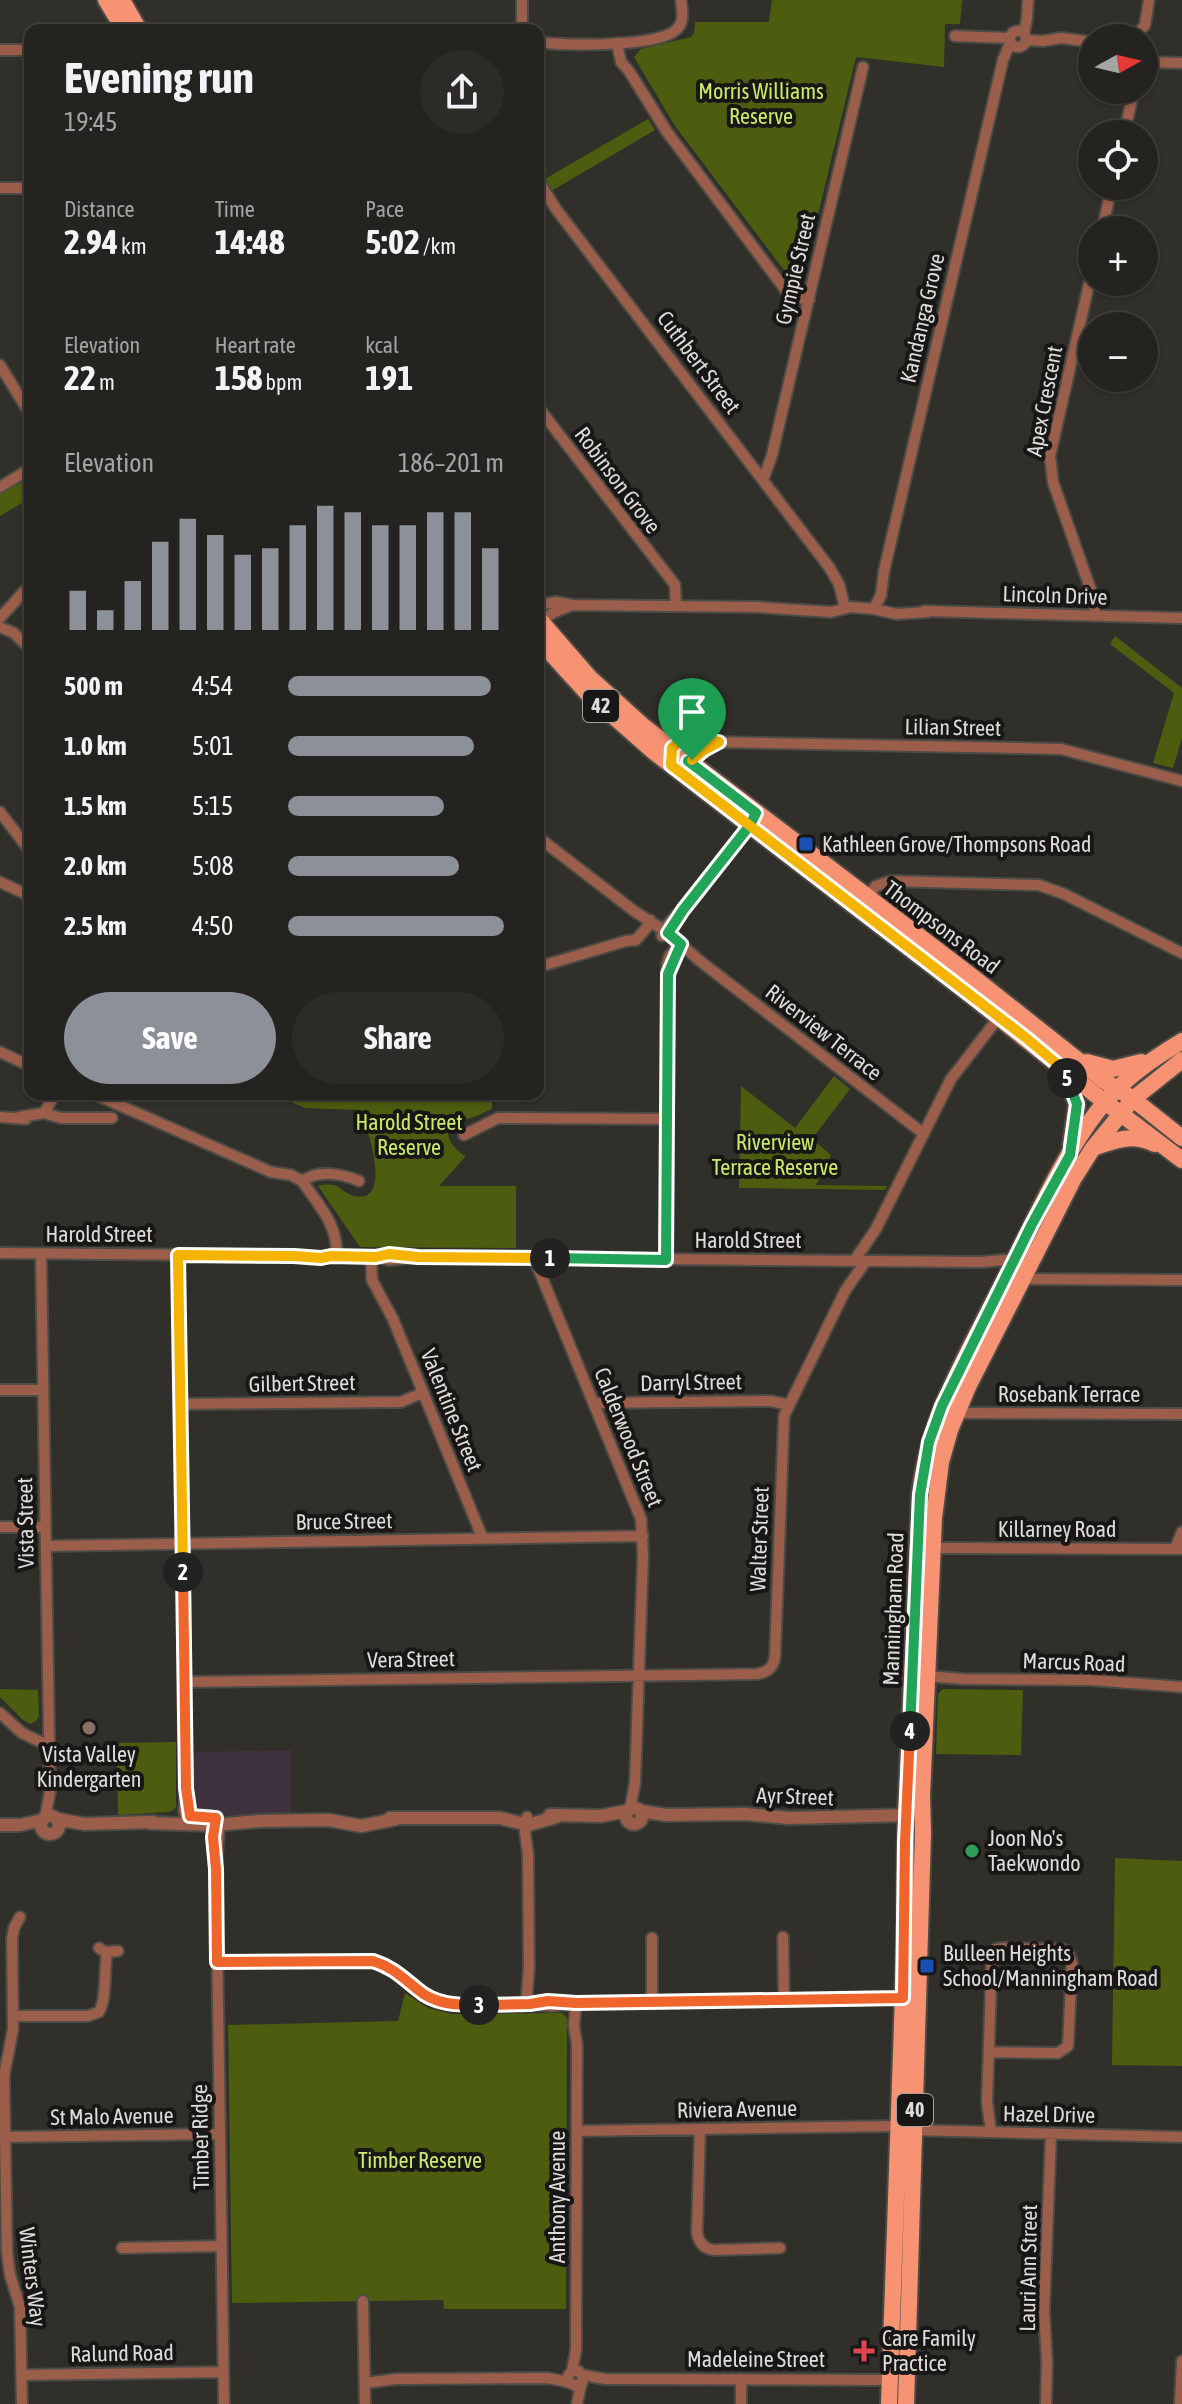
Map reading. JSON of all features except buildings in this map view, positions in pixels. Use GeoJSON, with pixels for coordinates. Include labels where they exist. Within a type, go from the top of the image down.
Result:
{"type":"FeatureCollection","features":[{"type":"Feature","properties":{"kind":"main road"},"geometry":{"type":"LineString","coordinates":[[106,0],[120,24]]}},
{"type":"Feature","properties":{"kind":"main road"},"geometry":{"type":"LineString","coordinates":[[122,0],[136,24]]}},
{"type":"Feature","properties":{"kind":"main road","name":"Thompsons Road"},"geometry":{"type":"LineString","coordinates":[[544,623],[604,692],[750,820],[862,903],[973,977],[1105,1102],[1179,1151]]}},
{"type":"Feature","properties":{"kind":"main road","name":"Thompsons Road"},"geometry":{"type":"LineString","coordinates":[[544,646],[586,692],[677,758]]}},
{"type":"Feature","properties":{"kind":"main road","name":"Thompsons Road"},"geometry":{"type":"LineString","coordinates":[[862,903],[999,1017],[1066,1062],[1133,1099],[1160,1121],[1179,1151]]}},
{"type":"Feature","properties":{"kind":"main road","name":"Manningham Road"},"geometry":{"type":"LineString","coordinates":[[906,2404],[903,1998],[938,1479],[957,1413],[1014,1280],[1015,1259],[1070,1155],[1117,1088],[1182,1041]]}},
{"type":"Feature","properties":{"kind":"main road"},"geometry":{"type":"LineString","coordinates":[[1070,1155],[1077,1104],[1066,1062],[1113,1069],[1131,1066],[1163,1053]]}},
{"type":"Feature","properties":{"kind":"main road"},"geometry":{"type":"LineString","coordinates":[[1160,1121],[1156,1103],[1158,1093],[1182,1060]]}},
{"type":"Feature","properties":{"kind":"main road","name":"Manningham Road"},"geometry":{"type":"LineString","coordinates":[[923,1681],[920,1495],[925,1458],[942,1406],[1093,1148],[1133,1099],[1182,1060]]}},
{"type":"Feature","properties":{"kind":"main road"},"geometry":{"type":"LineString","coordinates":[[1093,1148],[1117,1139],[1132,1138],[1179,1151]]}},
{"type":"Feature","properties":{"kind":"main road","name":"Manningham Road"},"geometry":{"type":"LineString","coordinates":[[889,2404],[906,2128],[914,1815]]}},
{"type":"Feature","properties":{"kind":"street"},"geometry":{"type":"LineString","coordinates":[[522,0],[522,24]]}},
{"type":"Feature","properties":{"kind":"street"},"geometry":{"type":"LineString","coordinates":[[544,42],[621,43],[675,31],[682,21],[681,0]]}},
{"type":"Feature","properties":{"kind":"street","name":"Kandanga Grove"},"geometry":{"type":"LineString","coordinates":[[876,604],[1000,73],[1017,39],[1027,0]]}},
{"type":"Feature","properties":{"kind":"street"},"geometry":{"type":"LineString","coordinates":[[1145,24],[1149,0]]}},
{"type":"Feature","properties":{"kind":"street"},"geometry":{"type":"LineString","coordinates":[[955,36],[1078,40]]}},
{"type":"Feature","properties":{"kind":"street"},"geometry":{"type":"LineString","coordinates":[[621,43],[629,71],[667,132],[790,295],[809,297]]}},
{"type":"Feature","properties":{"kind":"street"},"geometry":{"type":"LineString","coordinates":[[0,50],[24,50]]}},
{"type":"Feature","properties":{"kind":"street"},"geometry":{"type":"LineString","coordinates":[[1158,62],[1182,63]]}},
{"type":"Feature","properties":{"kind":"street","name":"Gympie Street"},"geometry":{"type":"LineString","coordinates":[[763,480],[772,455],[863,67]]}},
{"type":"Feature","properties":{"kind":"street"},"geometry":{"type":"LineString","coordinates":[[0,188],[24,188]]}},
{"type":"Feature","properties":{"kind":"street","name":"Cuthbert Street"},"geometry":{"type":"LineString","coordinates":[[544,189],[829,567],[839,584],[845,604]]}},
{"type":"Feature","properties":{"kind":"street","name":"Apex Crescent"},"geometry":{"type":"LineString","coordinates":[[1086,296],[1050,456],[1053,482],[1094,599],[1091,616]]}},
{"type":"Feature","properties":{"kind":"street"},"geometry":{"type":"LineString","coordinates":[[0,365],[24,404]]}},
{"type":"Feature","properties":{"kind":"street","name":"Robinson Grove"},"geometry":{"type":"LineString","coordinates":[[544,415],[675,585],[672,605]]}},
{"type":"Feature","properties":{"kind":"street"},"geometry":{"type":"LineString","coordinates":[[0,487],[24,473]]}},
{"type":"Feature","properties":{"kind":"street"},"geometry":{"type":"LineString","coordinates":[[0,618],[24,592]]}},
{"type":"Feature","properties":{"kind":"street","name":"Lincoln Drive"},"geometry":{"type":"LineString","coordinates":[[544,616],[572,605],[672,605],[831,612],[845,604],[876,604],[896,614],[928,612],[1182,618]]}},
{"type":"Feature","properties":{"kind":"street"},"geometry":{"type":"LineString","coordinates":[[0,627],[14,633],[24,643]]}},
{"type":"Feature","properties":{"kind":"street","name":"Lilian Street"},"geometry":{"type":"LineString","coordinates":[[677,758],[677,743],[687,739],[1061,749],[1182,781]]}},
{"type":"Feature","properties":{"kind":"street"},"geometry":{"type":"LineString","coordinates":[[677,758],[719,742]]}},
{"type":"Feature","properties":{"kind":"street"},"geometry":{"type":"LineString","coordinates":[[0,812],[24,843]]}},
{"type":"Feature","properties":{"kind":"street"},"geometry":{"type":"LineString","coordinates":[[665,933],[750,820]]}},
{"type":"Feature","properties":{"kind":"street","name":"Riverview Terrace"},"geometry":{"type":"LineString","coordinates":[[544,842],[924,1134]]}},
{"type":"Feature","properties":{"kind":"street"},"geometry":{"type":"LineString","coordinates":[[862,903],[876,886],[891,881],[1039,885],[1064,894],[1182,953]]}},
{"type":"Feature","properties":{"kind":"street"},"geometry":{"type":"LineString","coordinates":[[0,882],[24,893]]}},
{"type":"Feature","properties":{"kind":"street"},"geometry":{"type":"LineString","coordinates":[[544,965],[626,941],[648,923]]}},
{"type":"Feature","properties":{"kind":"street"},"geometry":{"type":"LineString","coordinates":[[666,1260],[668,974],[679,947]]}},
{"type":"Feature","properties":{"kind":"street","name":"Walter Street"},"geometry":{"type":"LineString","coordinates":[[639,1675],[757,1674],[772,1666],[775,1656],[784,1419],[955,1073],[999,1017]]}},
{"type":"Feature","properties":{"kind":"street"},"geometry":{"type":"LineString","coordinates":[[0,1052],[24,1063]]}},
{"type":"Feature","properties":{"kind":"street"},"geometry":{"type":"LineString","coordinates":[[108,1100],[271,1172],[291,1175],[302,1181],[330,1222],[337,1238],[337,1256]]}},
{"type":"Feature","properties":{"kind":"street"},"geometry":{"type":"LineString","coordinates":[[0,1117],[19,1117],[48,1104],[61,1118],[112,1118]]}},
{"type":"Feature","properties":{"kind":"street"},"geometry":{"type":"LineString","coordinates":[[464,1135],[498,1118],[667,1119]]}},
{"type":"Feature","properties":{"kind":"street"},"geometry":{"type":"LineString","coordinates":[[302,1181],[318,1174],[339,1175],[359,1181]]}},
{"type":"Feature","properties":{"kind":"street","name":"Walter Street"},"geometry":{"type":"LineString","coordinates":[[845,1291],[847,1279],[873,1249],[876,1229]]}},
{"type":"Feature","properties":{"kind":"street","name":"Harold Street"},"geometry":{"type":"LineString","coordinates":[[0,1253],[294,1256],[321,1253],[389,1260],[418,1257],[981,1262],[1015,1259]]}},
{"type":"Feature","properties":{"kind":"street","name":"Vista Street"},"geometry":{"type":"LineString","coordinates":[[41,1254],[50,1822]]}},
{"type":"Feature","properties":{"kind":"street"},"geometry":{"type":"LineString","coordinates":[[178,1255],[187,1819]]}},
{"type":"Feature","properties":{"kind":"street","name":"Valentine Street"},"geometry":{"type":"LineString","coordinates":[[371,1257],[371,1276],[483,1539]]}},
{"type":"Feature","properties":{"kind":"street","name":"Calderwood Street"},"geometry":{"type":"LineString","coordinates":[[534,1258],[640,1514],[643,1536],[635,1814]]}},
{"type":"Feature","properties":{"kind":"street"},"geometry":{"type":"LineString","coordinates":[[981,1262],[1014,1280],[1182,1280]]}},
{"type":"Feature","properties":{"kind":"street"},"geometry":{"type":"LineString","coordinates":[[0,1390],[43,1390]]}},
{"type":"Feature","properties":{"kind":"street","name":"Gilbert Street"},"geometry":{"type":"LineString","coordinates":[[180,1404],[401,1402],[422,1393]]}},
{"type":"Feature","properties":{"kind":"street","name":"Darryl Street"},"geometry":{"type":"LineString","coordinates":[[594,1403],[771,1401],[789,1405]]}},
{"type":"Feature","properties":{"kind":"street","name":"Rosebank Terrace"},"geometry":{"type":"LineString","coordinates":[[957,1413],[1182,1414]]}},
{"type":"Feature","properties":{"kind":"street"},"geometry":{"type":"LineString","coordinates":[[0,1527],[45,1527]]}},
{"type":"Feature","properties":{"kind":"street"},"geometry":{"type":"LineString","coordinates":[[1178,1549],[1182,1532]]}},
{"type":"Feature","properties":{"kind":"street","name":"Bruce Street"},"geometry":{"type":"LineString","coordinates":[[46,1546],[643,1536]]}},
{"type":"Feature","properties":{"kind":"street","name":"Killarney Road"},"geometry":{"type":"LineString","coordinates":[[933,1548],[1178,1549]]}},
{"type":"Feature","properties":{"kind":"street","name":"Vera Street"},"geometry":{"type":"LineString","coordinates":[[184,1682],[639,1675]]}},
{"type":"Feature","properties":{"kind":"street","name":"Marcus Road"},"geometry":{"type":"LineString","coordinates":[[923,1681],[1091,1680],[1182,1687]]}},
{"type":"Feature","properties":{"kind":"street"},"geometry":{"type":"LineString","coordinates":[[0,1713],[22,1733],[49,1746]]}},
{"type":"Feature","properties":{"kind":"street","name":"Ayr Street"},"geometry":{"type":"LineString","coordinates":[[0,1825],[50,1822],[170,1825],[187,1819],[216,1823],[329,1820],[361,1826],[396,1819],[500,1818],[514,1814],[527,1822],[540,1814],[556,1817],[746,1814],[789,1818],[914,1815]]}},
{"type":"Feature","properties":{"kind":"street"},"geometry":{"type":"LineString","coordinates":[[527,1822],[530,2004]]}},
{"type":"Feature","properties":{"kind":"street","name":"Timber Ridge"},"geometry":{"type":"LineString","coordinates":[[216,1823],[224,2404]]}},
{"type":"Feature","properties":{"kind":"street","name":"Winters Way"},"geometry":{"type":"LineString","coordinates":[[20,1917],[12,1938],[12,2037],[4,2068],[3,2252],[20,2307],[22,2404]]}},
{"type":"Feature","properties":{"kind":"street"},"geometry":{"type":"LineString","coordinates":[[783,1937],[784,2000]]}},
{"type":"Feature","properties":{"kind":"street"},"geometry":{"type":"LineString","coordinates":[[652,1938],[652,2002]]}},
{"type":"Feature","properties":{"kind":"street"},"geometry":{"type":"LineString","coordinates":[[989,2052],[1058,2053],[1068,2046],[1072,1963],[1068,1952],[1062,1949],[1003,1948],[994,1951],[992,1958],[987,2102],[991,2132]]}},
{"type":"Feature","properties":{"kind":"street"},"geometry":{"type":"LineString","coordinates":[[13,2016],[88,2016],[99,2012],[104,2000],[108,1950]]}},
{"type":"Feature","properties":{"kind":"street"},"geometry":{"type":"LineString","coordinates":[[217,1962],[373,1961],[395,1970],[417,1990],[445,2003],[552,2006],[576,2003],[903,1998]]}},
{"type":"Feature","properties":{"kind":"street","name":"Anthony Avenue"},"geometry":{"type":"LineString","coordinates":[[576,2003],[576,2404]]}},
{"type":"Feature","properties":{"kind":"street"},"geometry":{"type":"LineString","coordinates":[[979,2132],[987,2102]]}},
{"type":"Feature","properties":{"kind":"street","name":"Riviera Avenue"},"geometry":{"type":"LineString","coordinates":[[577,2131],[906,2128]]}},
{"type":"Feature","properties":{"kind":"street","name":"Hazel Drive"},"geometry":{"type":"LineString","coordinates":[[906,2128],[1182,2137]]}},
{"type":"Feature","properties":{"kind":"street"},"geometry":{"type":"LineString","coordinates":[[700,2129],[699,2242],[710,2249],[780,2248]]}},
{"type":"Feature","properties":{"kind":"street","name":"St Malo Avenue"},"geometry":{"type":"LineString","coordinates":[[5,2137],[220,2134]]}},
{"type":"Feature","properties":{"kind":"street","name":"Lauri Ann Street"},"geometry":{"type":"LineString","coordinates":[[1046,2404],[1044,2311],[1051,2134]]}},
{"type":"Feature","properties":{"kind":"street"},"geometry":{"type":"LineString","coordinates":[[122,2248],[221,2246]]}},
{"type":"Feature","properties":{"kind":"street"},"geometry":{"type":"LineString","coordinates":[[363,2301],[365,2404]]}},
{"type":"Feature","properties":{"kind":"street"},"geometry":{"type":"LineString","coordinates":[[1180,2404],[1182,2361]]}},
{"type":"Feature","properties":{"kind":"street","name":"Ralund Road"},"geometry":{"type":"LineString","coordinates":[[22,2375],[223,2372]]}},
{"type":"Feature","properties":{"kind":"street","name":"Madeleine Street"},"geometry":{"type":"LineString","coordinates":[[365,2379],[907,2380]]}},
{"type":"Feature","properties":{"kind":"street"},"geometry":{"type":"LineString","coordinates":[[741,2379],[741,2404]]}},
{"type":"Feature","properties":{"kind":"shaded area"},"geometry":{"type":"Polygon","coordinates":[[[291,1750],[291,1814],[200,1816],[194,1804],[193,1756],[196,1752],[291,1750]]]}},
{"type":"Feature","properties":{"kind":"green space","name":"Morris Williams Reserve"},"geometry":{"type":"Polygon","coordinates":[[[772,0],[962,0],[960,24],[945,24],[944,67],[856,57],[802,281],[793,282],[675,126],[634,57],[641,49],[691,37],[695,22],[769,22],[772,0]]]}},
{"type":"Feature","properties":{"kind":"green space"},"geometry":{"type":"Polygon","coordinates":[[[648,119],[655,130],[544,195],[544,180],[648,119]]]}},
{"type":"Feature","properties":{"kind":"green space"},"geometry":{"type":"Polygon","coordinates":[[[24,478],[24,502],[0,516],[0,492],[24,478]]]}},
{"type":"Feature","properties":{"kind":"green space"},"geometry":{"type":"Polygon","coordinates":[[[1115,636],[1182,688],[1182,738],[1173,768],[1153,763],[1174,693],[1110,644],[1115,636]]]}},
{"type":"Feature","properties":{"kind":"green space","name":"Riverview Terrace Reserve"},"geometry":{"type":"Polygon","coordinates":[[[834,1076],[850,1089],[812,1139],[831,1155],[816,1185],[887,1186],[885,1190],[739,1188],[741,1086],[795,1128],[834,1076]]]}},
{"type":"Feature","properties":{"kind":"green space","name":"Harold Street Reserve"},"geometry":{"type":"Polygon","coordinates":[[[287,1100],[492,1100],[492,1109],[450,1125],[450,1140],[466,1156],[439,1186],[516,1186],[516,1248],[360,1247],[318,1186],[334,1185],[358,1197],[366,1196],[372,1190],[375,1180],[374,1155],[361,1110],[305,1108],[287,1100]]]}},
{"type":"Feature","properties":{"kind":"green space"},"geometry":{"type":"Polygon","coordinates":[[[0,1689],[38,1690],[39,1716],[36,1721],[30,1724],[23,1720],[0,1697],[0,1689]]]}},
{"type":"Feature","properties":{"kind":"green space"},"geometry":{"type":"Polygon","coordinates":[[[943,1689],[1023,1690],[1021,1755],[936,1754],[938,1694],[943,1689]]]}},
{"type":"Feature","properties":{"kind":"green space"},"geometry":{"type":"Polygon","coordinates":[[[176,1742],[176,1808],[169,1812],[118,1815],[117,1743],[176,1742]]]}},
{"type":"Feature","properties":{"kind":"green space"},"geometry":{"type":"Polygon","coordinates":[[[1115,1858],[1182,1861],[1182,2066],[1112,2065],[1115,1858]]]}},
{"type":"Feature","properties":{"kind":"green space","name":"Timber Reserve"},"geometry":{"type":"Polygon","coordinates":[[[405,1993],[428,2008],[452,2014],[562,2013],[567,2018],[566,2309],[444,2309],[443,2300],[232,2303],[228,2025],[398,2021],[405,1993]]]}},
{"type":"Feature","properties":{"kind":"place","name":"Kathleen Grove/Thompsons Road"},"geometry":{"type":"Point","coordinates":[806,844]}},
{"type":"Feature","properties":{"kind":"place","name":"Vista Valley Kindergarten"},"geometry":{"type":"Point","coordinates":[89,1728]}},
{"type":"Feature","properties":{"kind":"place","name":"Joon No's Taekwondo"},"geometry":{"type":"Point","coordinates":[972,1851]}},
{"type":"Feature","properties":{"kind":"place","name":"Bulleen Heights School/Manningham Road"},"geometry":{"type":"Point","coordinates":[927,1966]}},
{"type":"Feature","properties":{"kind":"place","name":"Care Family Practice"},"geometry":{"type":"Point","coordinates":[864,2351]}},
{"type":"Feature","properties":{"kind":"route"},"geometry":{"type":"LineString","coordinates":[[692,760],[688,761],[756,813],[750,825],[668,933],[681,944],[668,974],[666,1260],[418,1257],[404,1254],[321,1258],[178,1255],[186,1788],[190,1816],[216,1818],[213,1837],[217,1962],[373,1961],[395,1970],[417,1990],[436,2001],[453,2005],[548,2001],[903,1998],[906,1815],[920,1495],[925,1458],[942,1406],[1032,1224],[1070,1155],[1077,1104],[1062,1068],[1025,1037],[804,867],[750,825],[745,821],[671,765],[672,748],[681,740],[719,742],[692,760]]}}]}
